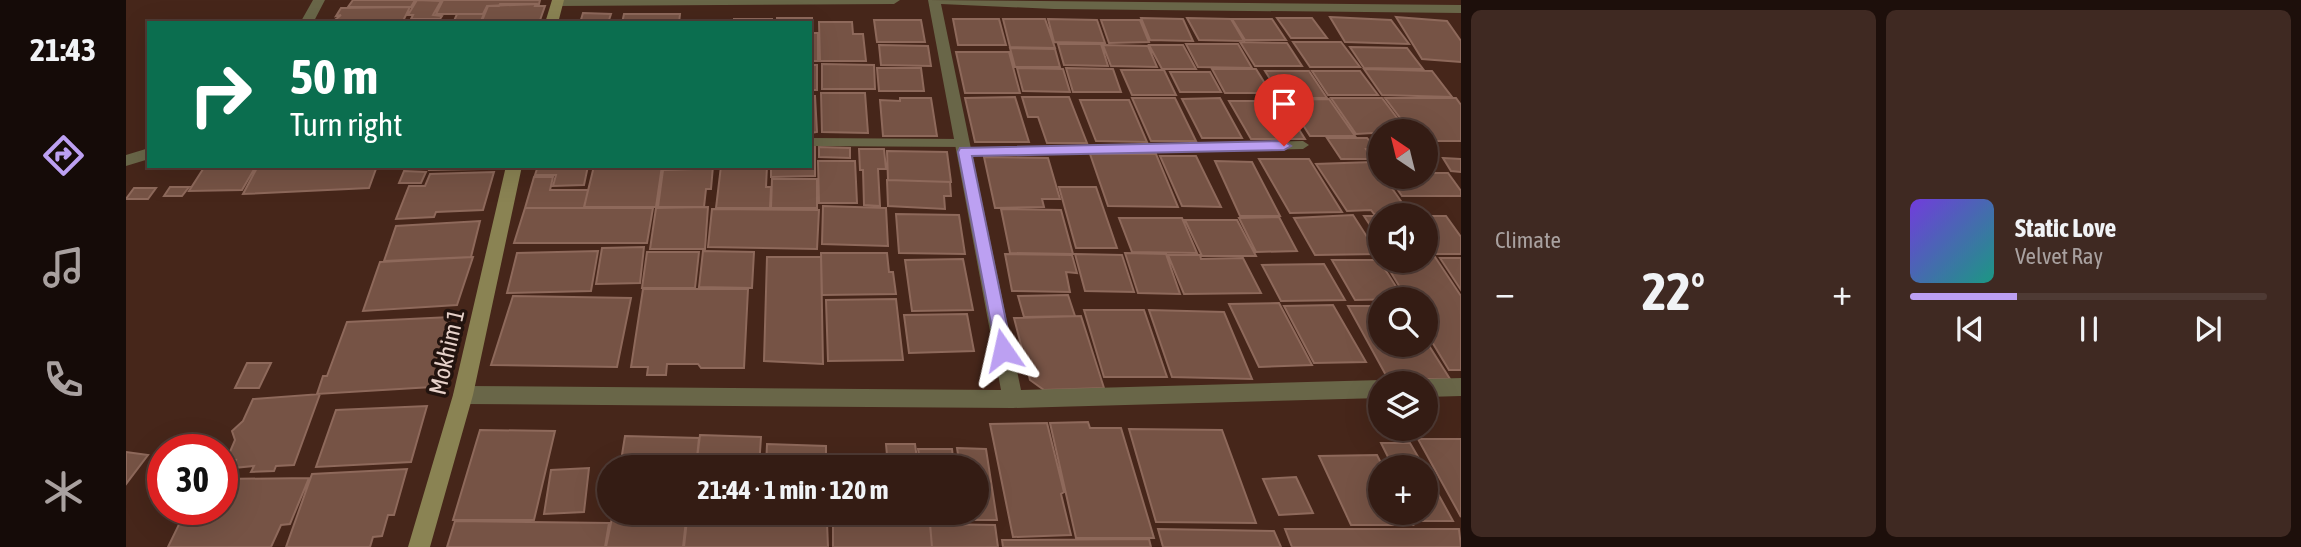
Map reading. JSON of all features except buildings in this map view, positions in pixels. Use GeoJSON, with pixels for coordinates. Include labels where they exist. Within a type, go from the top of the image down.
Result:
{"type":"FeatureCollection","features":[{"type":"Feature","properties":{"kind":"street"},"geometry":{"type":"LineString","coordinates":[[307,21],[319,0]]}},
{"type":"Feature","properties":{"kind":"street"},"geometry":{"type":"LineString","coordinates":[[552,21],[558,1],[894,0]]}},
{"type":"Feature","properties":{"kind":"street"},"geometry":{"type":"LineString","coordinates":[[934,0],[1013,400]]}},
{"type":"Feature","properties":{"kind":"street"},"geometry":{"type":"LineString","coordinates":[[940,0],[1054,5],[1260,3],[1461,9]]}},
{"type":"Feature","properties":{"kind":"street"},"geometry":{"type":"LineString","coordinates":[[126,160],[147,154]]}},
{"type":"Feature","properties":{"kind":"street","name":"Mokhim 1"},"geometry":{"type":"LineString","coordinates":[[419,547],[463,395],[514,168]]}},
{"type":"Feature","properties":{"kind":"street"},"geometry":{"type":"LineString","coordinates":[[1438,388],[1461,387]]}},
{"type":"Feature","properties":{"kind":"street"},"geometry":{"type":"LineString","coordinates":[[463,395],[1013,400],[1368,389]]}},
{"type":"Feature","properties":{"kind":"lane"},"geometry":{"type":"LineString","coordinates":[[812,142],[964,148],[1303,145]]}},
{"type":"Feature","properties":{"kind":"route"},"geometry":{"type":"LineString","coordinates":[[1003,350],[965,152],[1284,146]]}}]}
